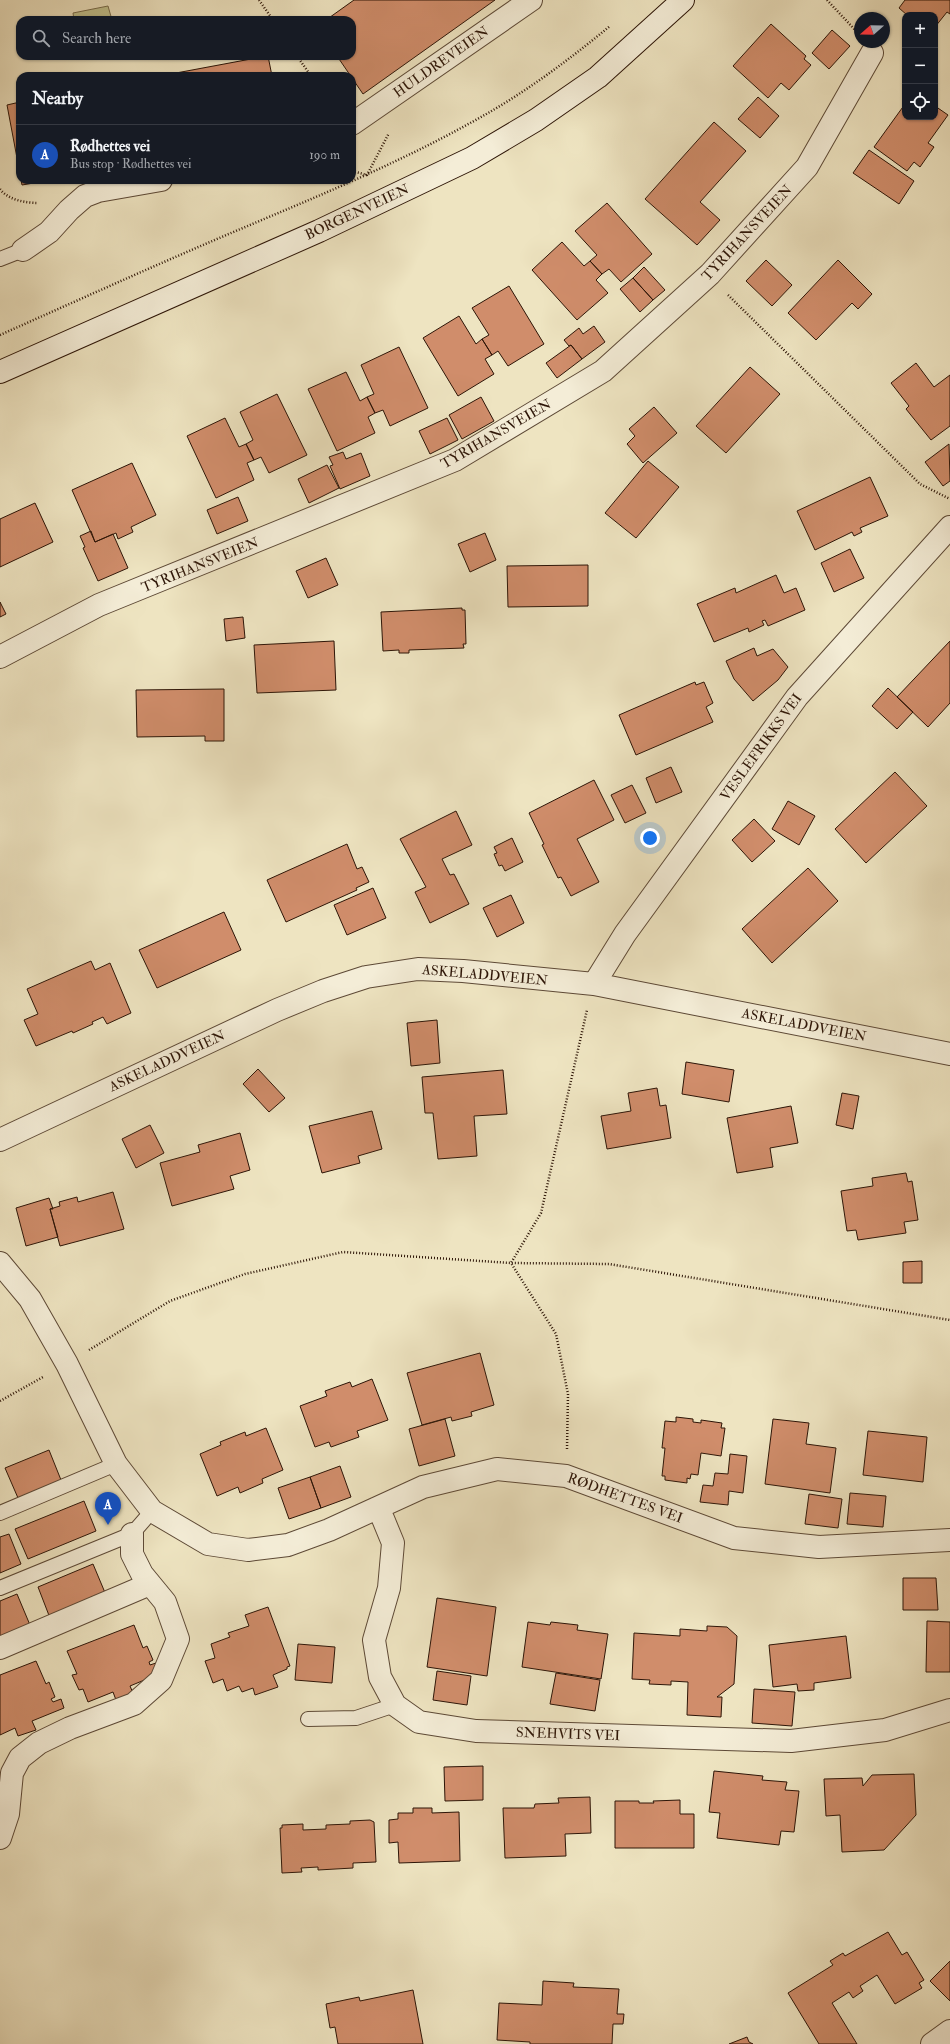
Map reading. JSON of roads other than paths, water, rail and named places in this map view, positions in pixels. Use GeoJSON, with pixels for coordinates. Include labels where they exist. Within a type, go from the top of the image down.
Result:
{"type":"FeatureCollection","features":[{"type":"Feature","properties":{"kind":"street","name":"HULDREVEIEN"},"geometry":{"type":"LineString","coordinates":[[356,121],[531,0]]}},
{"type":"Feature","properties":{"kind":"street","name":"BORGENVEIEN"},"geometry":{"type":"LineString","coordinates":[[0,372],[319,231],[472,158],[536,120],[598,77],[683,0]]}},
{"type":"Feature","properties":{"kind":"street","name":"TYRIHANSVEIEN"},"geometry":{"type":"LineString","coordinates":[[0,657],[99,605],[456,460],[603,371],[710,274],[807,167],[864,48]]}},
{"type":"Feature","properties":{"kind":"street"},"geometry":{"type":"LineString","coordinates":[[23,250],[49,232],[84,196],[98,191],[138,184]]}},
{"type":"Feature","properties":{"kind":"street","name":"VESLEFRIKKS VEI"},"geometry":{"type":"LineString","coordinates":[[594,984],[625,934],[797,697],[950,527]]}},
{"type":"Feature","properties":{"kind":"street","name":"ASKELADDVEIEN"},"geometry":{"type":"LineString","coordinates":[[0,1140],[277,1010],[323,991],[366,977],[418,968],[594,984],[950,1054]]}},
{"type":"Feature","properties":{"kind":"street","name":"RØDHETTES VEI"},"geometry":{"type":"LineString","coordinates":[[0,1263],[30,1299],[67,1364],[116,1464],[152,1511],[208,1544],[248,1550],[288,1545],[379,1509],[423,1487],[496,1469],[566,1476],[734,1538],[819,1547],[950,1540]]}},
{"type":"Feature","properties":{"kind":"street","name":"SNEHVITS VEI"},"geometry":{"type":"LineString","coordinates":[[379,1509],[393,1543],[389,1588],[374,1640],[380,1678],[395,1706],[419,1722],[476,1731],[791,1741],[885,1730],[950,1710]]}},
{"type":"Feature","properties":{"kind":"street"},"geometry":{"type":"LineString","coordinates":[[0,1838],[8,1814],[12,1773],[20,1758],[39,1743],[70,1728],[134,1704],[161,1680],[178,1639],[165,1602],[142,1574],[132,1554],[132,1534]]}},
{"type":"Feature","properties":{"kind":"street"},"geometry":{"type":"LineString","coordinates":[[0,1648],[150,1584]]}},
{"type":"Feature","properties":{"kind":"street"},"geometry":{"type":"LineString","coordinates":[[932,2044],[950,2031]]}},
{"type":"Feature","properties":{"kind":"lane"},"geometry":{"type":"LineString","coordinates":[[0,258],[23,250]]}},
{"type":"Feature","properties":{"kind":"lane"},"geometry":{"type":"LineString","coordinates":[[0,1513],[116,1464]]}},
{"type":"Feature","properties":{"kind":"lane"},"geometry":{"type":"LineString","coordinates":[[0,1588],[132,1534],[152,1511]]}},
{"type":"Feature","properties":{"kind":"lane"},"geometry":{"type":"LineString","coordinates":[[308,1719],[356,1718],[395,1706]]}},
{"type":"Feature","properties":{"kind":"place","name":"Rødhettes vei"},"geometry":{"type":"Point","coordinates":[108,1525]}}]}
